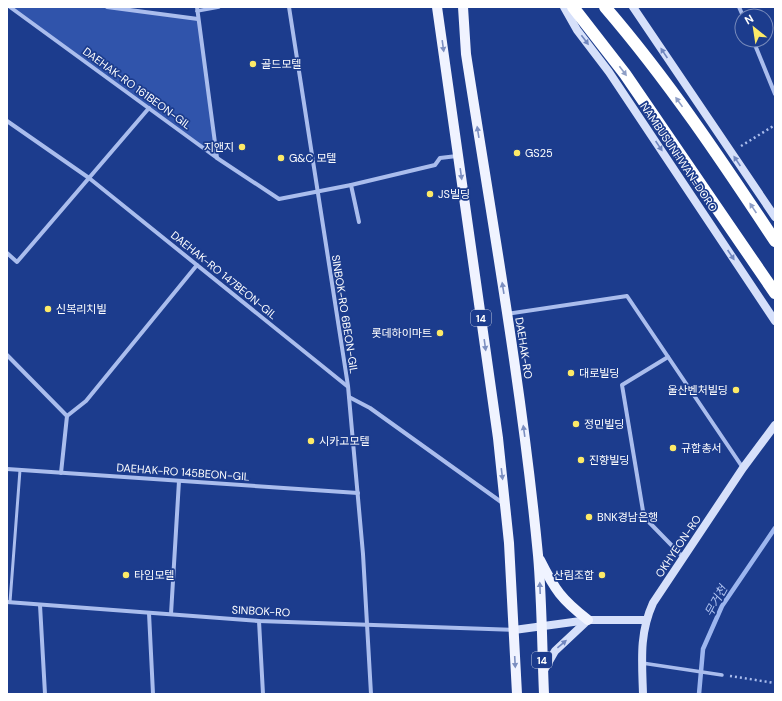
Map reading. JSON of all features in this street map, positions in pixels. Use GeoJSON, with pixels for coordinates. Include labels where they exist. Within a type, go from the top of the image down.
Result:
{"type":"FeatureCollection","features":[{"type":"Feature","properties":{"kind":"highway"},"geometry":{"type":"LineString","coordinates":[[573,7],[625,74],[775,293]]}},
{"type":"Feature","properties":{"kind":"highway"},"geometry":{"type":"LineString","coordinates":[[605,7],[662,78],[730,173],[775,241]]}},
{"type":"Feature","properties":{"kind":"main road","name":"14"},"geometry":{"type":"LineString","coordinates":[[437,7],[506,505],[517,694]]}},
{"type":"Feature","properties":{"kind":"main road","name":"DAEHAK-RO"},"geometry":{"type":"LineString","coordinates":[[463,7],[466,54],[524,432],[538,556],[544,694]]}},
{"type":"Feature","properties":{"kind":"main road"},"geometry":{"type":"LineString","coordinates":[[464,24],[470,7]]}},
{"type":"Feature","properties":{"kind":"main road","name":"NAMBUSUNHWAN-DORO"},"geometry":{"type":"LineString","coordinates":[[564,7],[578,30],[609,72],[775,321]]}},
{"type":"Feature","properties":{"kind":"main road"},"geometry":{"type":"LineString","coordinates":[[633,7],[775,216]]}},
{"type":"Feature","properties":{"kind":"main road","name":"OKHYEON-RO"},"geometry":{"type":"LineString","coordinates":[[643,694],[642,639],[646,620],[653,603],[743,468],[775,425]]}},
{"type":"Feature","properties":{"kind":"main road"},"geometry":{"type":"LineString","coordinates":[[538,556],[556,590],[568,605],[588,620]]}},
{"type":"Feature","properties":{"kind":"main road"},"geometry":{"type":"LineString","coordinates":[[543,672],[555,651],[588,620]]}},
{"type":"Feature","properties":{"kind":"main road"},"geometry":{"type":"LineString","coordinates":[[514,630],[588,620],[646,620]]}},
{"type":"Feature","properties":{"kind":"street","name":"DAEHAK-RO 161BEON-GIL"},"geometry":{"type":"LineString","coordinates":[[10,7],[217,158],[279,199],[351,185],[435,165],[440,158],[458,156]]}},
{"type":"Feature","properties":{"kind":"street"},"geometry":{"type":"LineString","coordinates":[[107,7],[198,19]]}},
{"type":"Feature","properties":{"kind":"street"},"geometry":{"type":"LineString","coordinates":[[217,158],[197,9],[218,7]]}},
{"type":"Feature","properties":{"kind":"street","name":"SINBOK-RO 6BEON-GIL"},"geometry":{"type":"LineString","coordinates":[[289,7],[348,386],[358,493],[371,694]]}},
{"type":"Feature","properties":{"kind":"street"},"geometry":{"type":"LineString","coordinates":[[756,48],[775,94]]}},
{"type":"Feature","properties":{"kind":"street"},"geometry":{"type":"LineString","coordinates":[[7,253],[17,262],[149,108]]}},
{"type":"Feature","properties":{"kind":"street","name":"DAEHAK-RO 147BEON-GIL"},"geometry":{"type":"LineString","coordinates":[[7,122],[89,178],[348,386]]}},
{"type":"Feature","properties":{"kind":"street"},"geometry":{"type":"LineString","coordinates":[[351,185],[359,222]]}},
{"type":"Feature","properties":{"kind":"street"},"geometry":{"type":"LineString","coordinates":[[62,473],[67,416],[86,401],[198,265]]}},
{"type":"Feature","properties":{"kind":"street"},"geometry":{"type":"LineString","coordinates":[[507,314],[627,296],[743,468]]}},
{"type":"Feature","properties":{"kind":"street"},"geometry":{"type":"LineString","coordinates":[[7,355],[67,416]]}},
{"type":"Feature","properties":{"kind":"street"},"geometry":{"type":"LineString","coordinates":[[668,357],[622,386],[644,516],[684,558]]}},
{"type":"Feature","properties":{"kind":"street"},"geometry":{"type":"LineString","coordinates":[[349,397],[370,408],[506,505]]}},
{"type":"Feature","properties":{"kind":"street","name":"DAEHAK-RO 145BEON-GIL"},"geometry":{"type":"LineString","coordinates":[[7,469],[358,493]]}},
{"type":"Feature","properties":{"kind":"street"},"geometry":{"type":"LineString","coordinates":[[171,614],[179,481]]}},
{"type":"Feature","properties":{"kind":"street","name":"SINBOK-RO"},"geometry":{"type":"LineString","coordinates":[[9,602],[259,621],[514,630]]}},
{"type":"Feature","properties":{"kind":"street"},"geometry":{"type":"LineString","coordinates":[[40,605],[45,694]]}},
{"type":"Feature","properties":{"kind":"street"},"geometry":{"type":"LineString","coordinates":[[149,613],[153,694]]}},
{"type":"Feature","properties":{"kind":"street"},"geometry":{"type":"LineString","coordinates":[[259,621],[263,694]]}},
{"type":"Feature","properties":{"kind":"street"},"geometry":{"type":"LineString","coordinates":[[642,663],[722,675]]}},
{"type":"Feature","properties":{"kind":"lane"},"geometry":{"type":"LineString","coordinates":[[9,602],[20,470]]}},
{"type":"Feature","properties":{"kind":"path"},"geometry":{"type":"LineString","coordinates":[[741,146],[775,125]]}},
{"type":"Feature","properties":{"kind":"path"},"geometry":{"type":"LineString","coordinates":[[722,675],[775,683]]}},
{"type":"Feature","properties":{"kind":"shaded area"},"geometry":{"type":"Polygon","coordinates":[[[10,7],[107,7],[198,19],[217,158],[10,7]]]}},
{"type":"Feature","properties":{"kind":"waterway","name":"무거천"},"geometry":{"type":"LineString","coordinates":[[699,694],[703,649],[722,606],[775,528]]}},
{"type":"Feature","properties":{"kind":"place","name":"골드모텔"},"geometry":{"type":"Point","coordinates":[253,64]}},
{"type":"Feature","properties":{"kind":"place","name":"지앤지"},"geometry":{"type":"Point","coordinates":[242,147]}},
{"type":"Feature","properties":{"kind":"place","name":"GS25"},"geometry":{"type":"Point","coordinates":[517,153]}},
{"type":"Feature","properties":{"kind":"place","name":"G&C 모텔"},"geometry":{"type":"Point","coordinates":[281,158]}},
{"type":"Feature","properties":{"kind":"place","name":"JS빌딩"},"geometry":{"type":"Point","coordinates":[430,194]}},
{"type":"Feature","properties":{"kind":"place","name":"신복리치빌"},"geometry":{"type":"Point","coordinates":[48,309]}},
{"type":"Feature","properties":{"kind":"place","name":"롯데하이마트"},"geometry":{"type":"Point","coordinates":[440,333]}},
{"type":"Feature","properties":{"kind":"place","name":"대로빌딩"},"geometry":{"type":"Point","coordinates":[571,373]}},
{"type":"Feature","properties":{"kind":"place","name":"울산벤처빌딩"},"geometry":{"type":"Point","coordinates":[736,390]}},
{"type":"Feature","properties":{"kind":"place","name":"정민빌딩"},"geometry":{"type":"Point","coordinates":[576,424]}},
{"type":"Feature","properties":{"kind":"place","name":"시카고모텔"},"geometry":{"type":"Point","coordinates":[311,441]}},
{"type":"Feature","properties":{"kind":"place","name":"규합총서"},"geometry":{"type":"Point","coordinates":[673,448]}},
{"type":"Feature","properties":{"kind":"place","name":"진향빌딩"},"geometry":{"type":"Point","coordinates":[581,460]}},
{"type":"Feature","properties":{"kind":"place","name":"BNK경남은행"},"geometry":{"type":"Point","coordinates":[589,517]}},
{"type":"Feature","properties":{"kind":"place","name":"타임모텔"},"geometry":{"type":"Point","coordinates":[126,575]}},
{"type":"Feature","properties":{"kind":"place","name":"산림조합"},"geometry":{"type":"Point","coordinates":[602,575]}}]}
